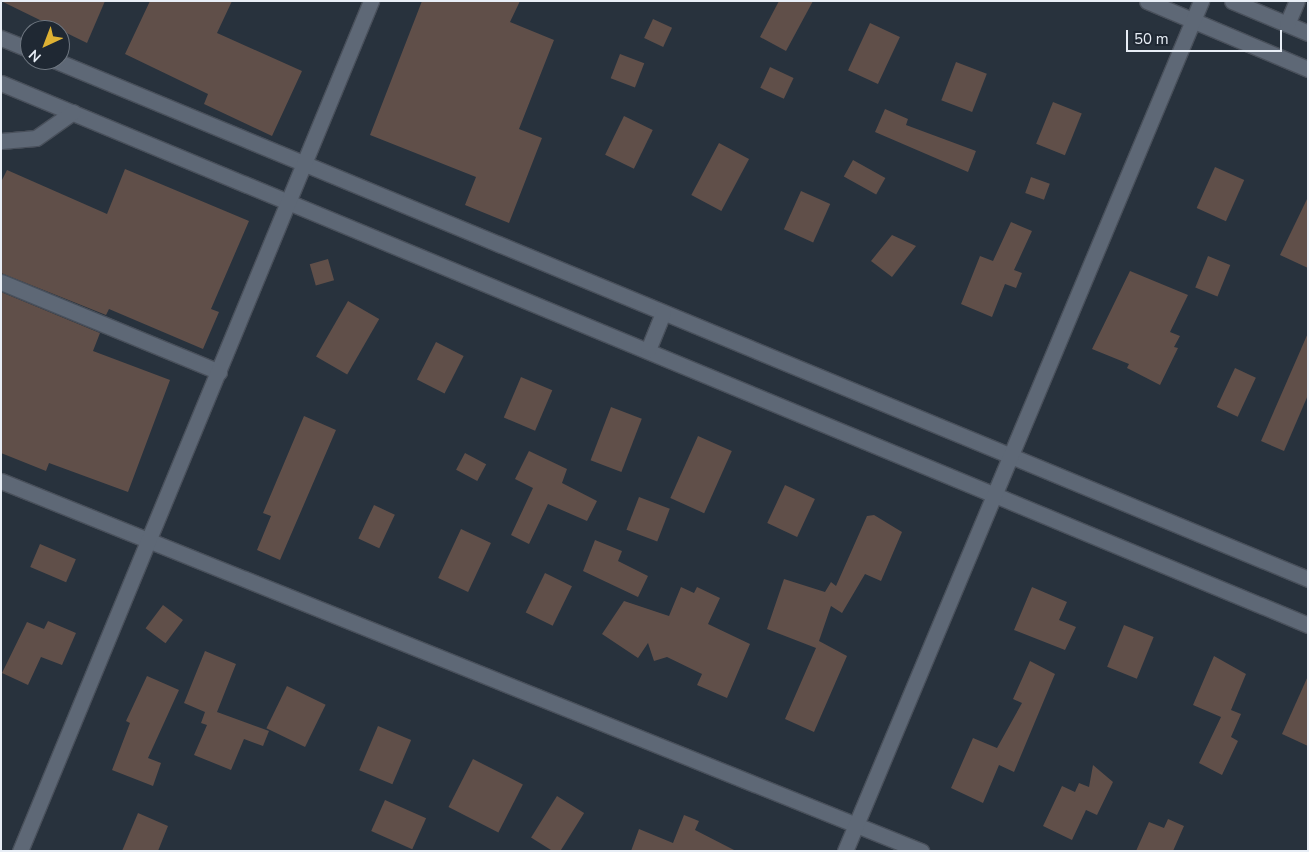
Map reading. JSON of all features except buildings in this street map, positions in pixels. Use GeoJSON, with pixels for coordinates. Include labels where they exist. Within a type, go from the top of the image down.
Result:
{"type":"FeatureCollection","features":[{"type":"Feature","properties":{"kind":"street"},"geometry":{"type":"LineString","coordinates":[[20,851],[150,544],[302,165],[371,1]]}},
{"type":"Feature","properties":{"kind":"street"},"geometry":{"type":"LineString","coordinates":[[1147,1],[1308,69]]}},
{"type":"Feature","properties":{"kind":"street"},"geometry":{"type":"LineString","coordinates":[[845,851],[1202,1]]}},
{"type":"Feature","properties":{"kind":"street"},"geometry":{"type":"LineString","coordinates":[[1232,1],[1308,33]]}},
{"type":"Feature","properties":{"kind":"street"},"geometry":{"type":"LineString","coordinates":[[1286,24],[1297,1]]}},
{"type":"Feature","properties":{"kind":"street"},"geometry":{"type":"LineString","coordinates":[[1,38],[20,46]]}},
{"type":"Feature","properties":{"kind":"street"},"geometry":{"type":"LineString","coordinates":[[70,67],[302,165],[1308,579]]}},
{"type":"Feature","properties":{"kind":"street"},"geometry":{"type":"LineString","coordinates":[[1,83],[289,200],[994,495],[1306,619]]}},
{"type":"Feature","properties":{"kind":"street"},"geometry":{"type":"LineString","coordinates":[[1,141],[36,138],[73,112]]}},
{"type":"Feature","properties":{"kind":"street"},"geometry":{"type":"LineString","coordinates":[[1,282],[219,372]]}},
{"type":"Feature","properties":{"kind":"street"},"geometry":{"type":"LineString","coordinates":[[648,350],[663,313]]}},
{"type":"Feature","properties":{"kind":"street"},"geometry":{"type":"LineString","coordinates":[[1,481],[150,544],[921,851]]}}]}
